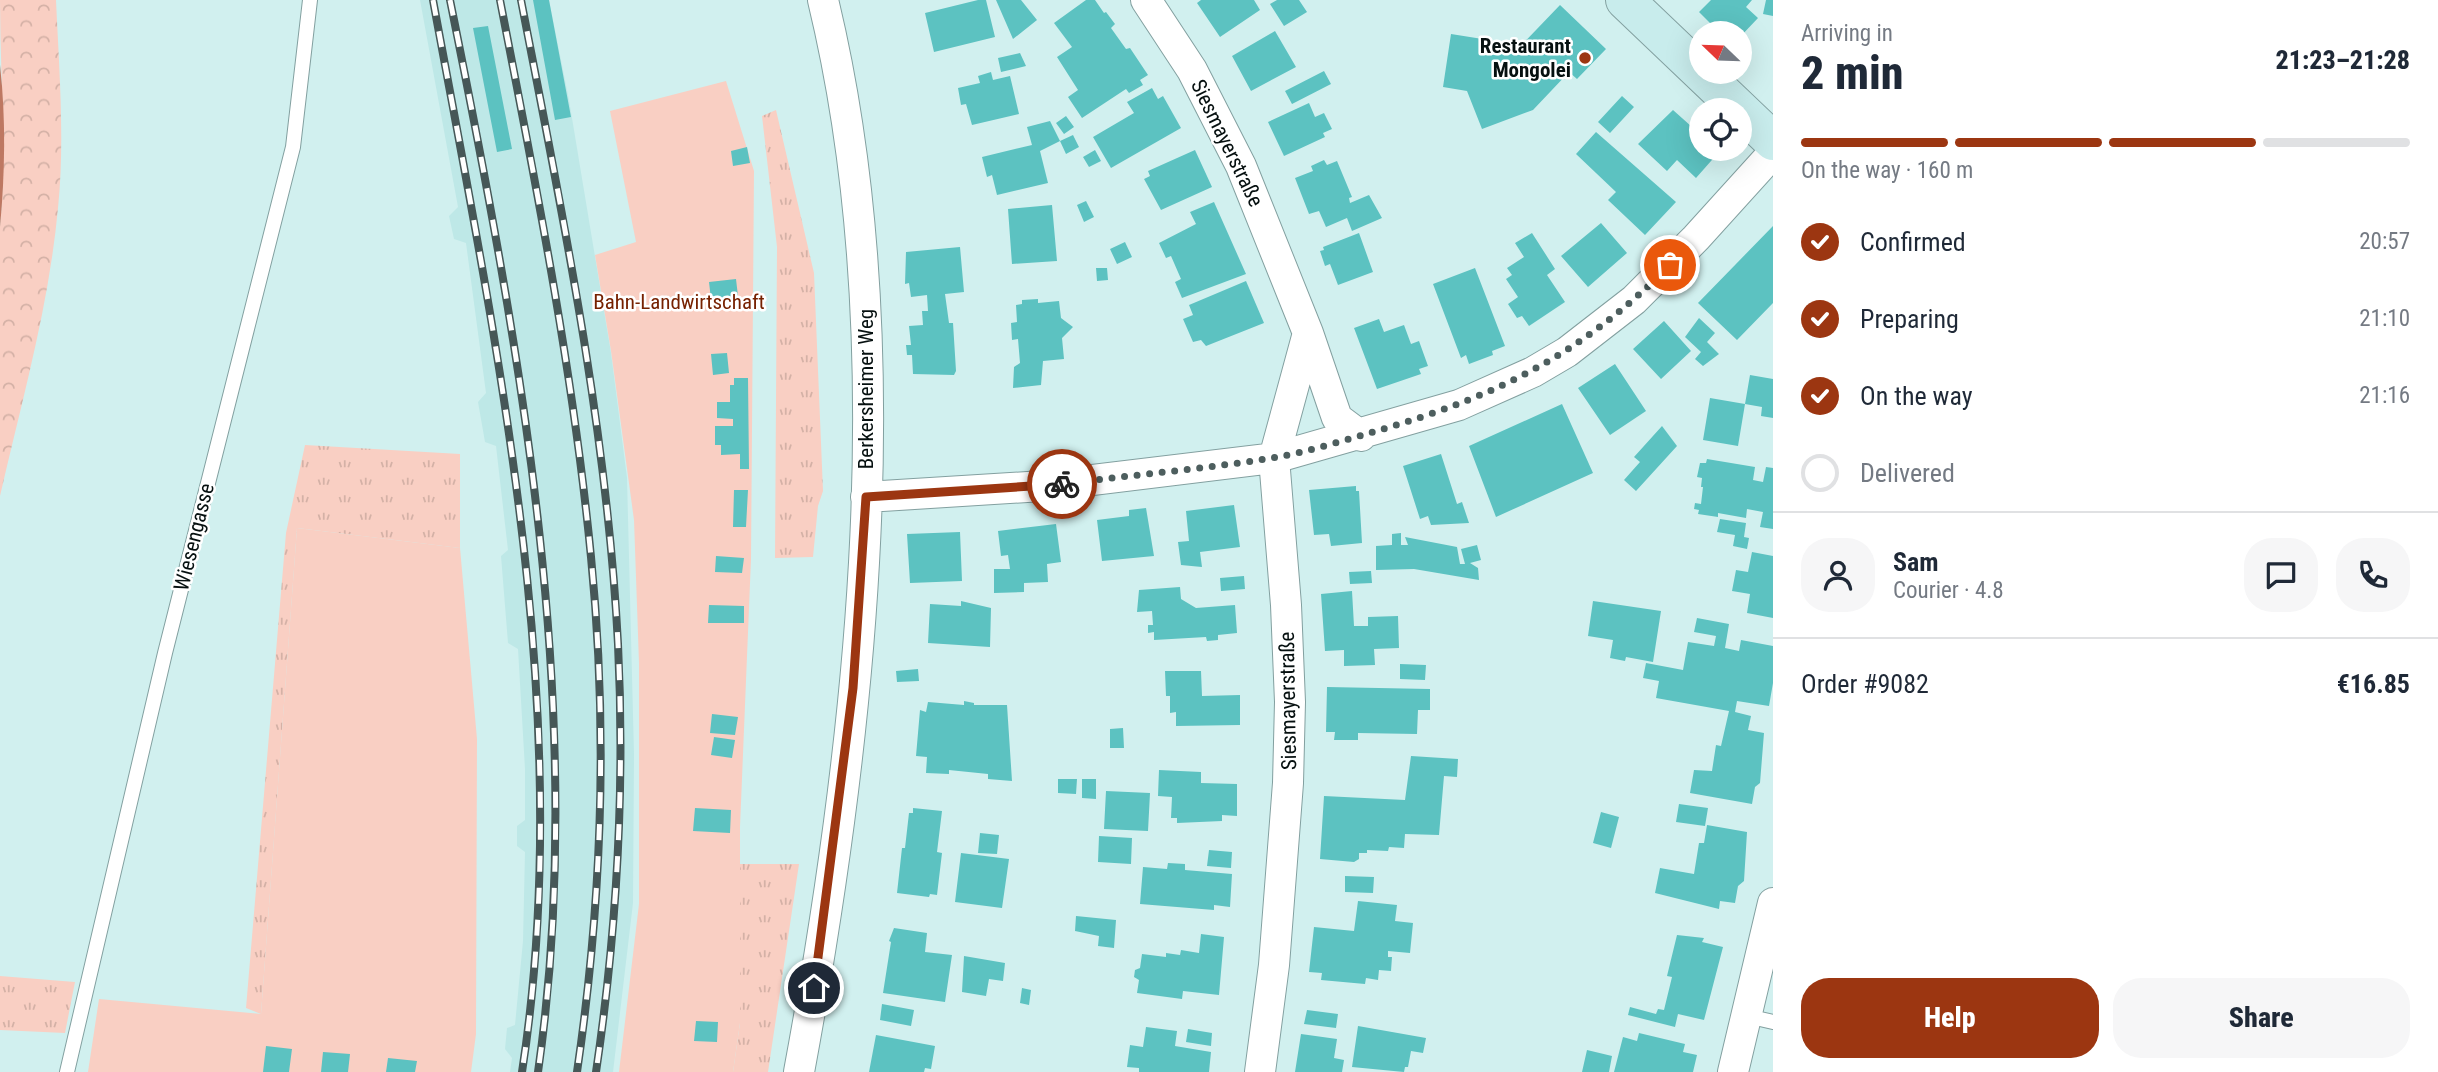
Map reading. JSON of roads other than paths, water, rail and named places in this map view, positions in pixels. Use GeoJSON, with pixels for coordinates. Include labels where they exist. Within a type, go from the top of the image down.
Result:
{"type":"FeatureCollection","features":[{"type":"Feature","properties":{"kind":"main road"},"geometry":{"type":"LineString","coordinates":[[1625,0],[1773,141]]}},
{"type":"Feature","properties":{"kind":"street","name":"Berkersheimer Weg"},"geometry":{"type":"LineString","coordinates":[[799,1072],[825,918],[844,781],[856,664],[866,497],[863,263],[850,136],[837,58],[823,0]]}},
{"type":"Feature","properties":{"kind":"street","name":"Siesmayerstraße"},"geometry":{"type":"LineString","coordinates":[[1146,0],[1192,70],[1241,166],[1308,333],[1337,418],[1361,436]]}},
{"type":"Feature","properties":{"kind":"street"},"geometry":{"type":"LineString","coordinates":[[866,497],[1043,486],[1275,458],[1361,436],[1459,405],[1533,372],[1567,352],[1642,293],[1773,153]]}},
{"type":"Feature","properties":{"kind":"street","name":"Siesmayerstraße"},"geometry":{"type":"LineString","coordinates":[[1260,1072],[1274,965],[1289,783],[1287,633],[1275,458],[1308,333]]}},
{"type":"Feature","properties":{"kind":"street"},"geometry":{"type":"LineString","coordinates":[[1733,1072],[1760,1019],[1773,903]]}},
{"type":"Feature","properties":{"kind":"lane","name":"Wiesengasse"},"geometry":{"type":"LineString","coordinates":[[66,1072],[162,667],[293,147],[310,0]]}},
{"type":"Feature","properties":{"kind":"railway"},"geometry":{"type":"LineString","coordinates":[[433,0],[504,399],[522,533],[535,669],[540,804],[537,938],[522,1072]]}},
{"type":"Feature","properties":{"kind":"railway"},"geometry":{"type":"LineString","coordinates":[[450,0],[476,131],[522,398],[539,533],[551,669],[556,804],[552,939],[538,1072]]}},
{"type":"Feature","properties":{"kind":"railway"},"geometry":{"type":"LineString","coordinates":[[500,0],[564,347],[583,487],[596,622],[600,686],[600,815],[592,944],[577,1072]]}},
{"type":"Feature","properties":{"kind":"railway"},"geometry":{"type":"LineString","coordinates":[[521,0],[581,321],[604,482],[618,644],[618,858],[596,1072]]}},
{"type":"Feature","properties":{"kind":"place","name":"Restaurant Mongolei"},"geometry":{"type":"Point","coordinates":[1585,58]}},
{"type":"Feature","properties":{"kind":"park label","name":"Bahn-Landwirtschaft"},"geometry":{"type":"Point","coordinates":[679,302]}}]}
